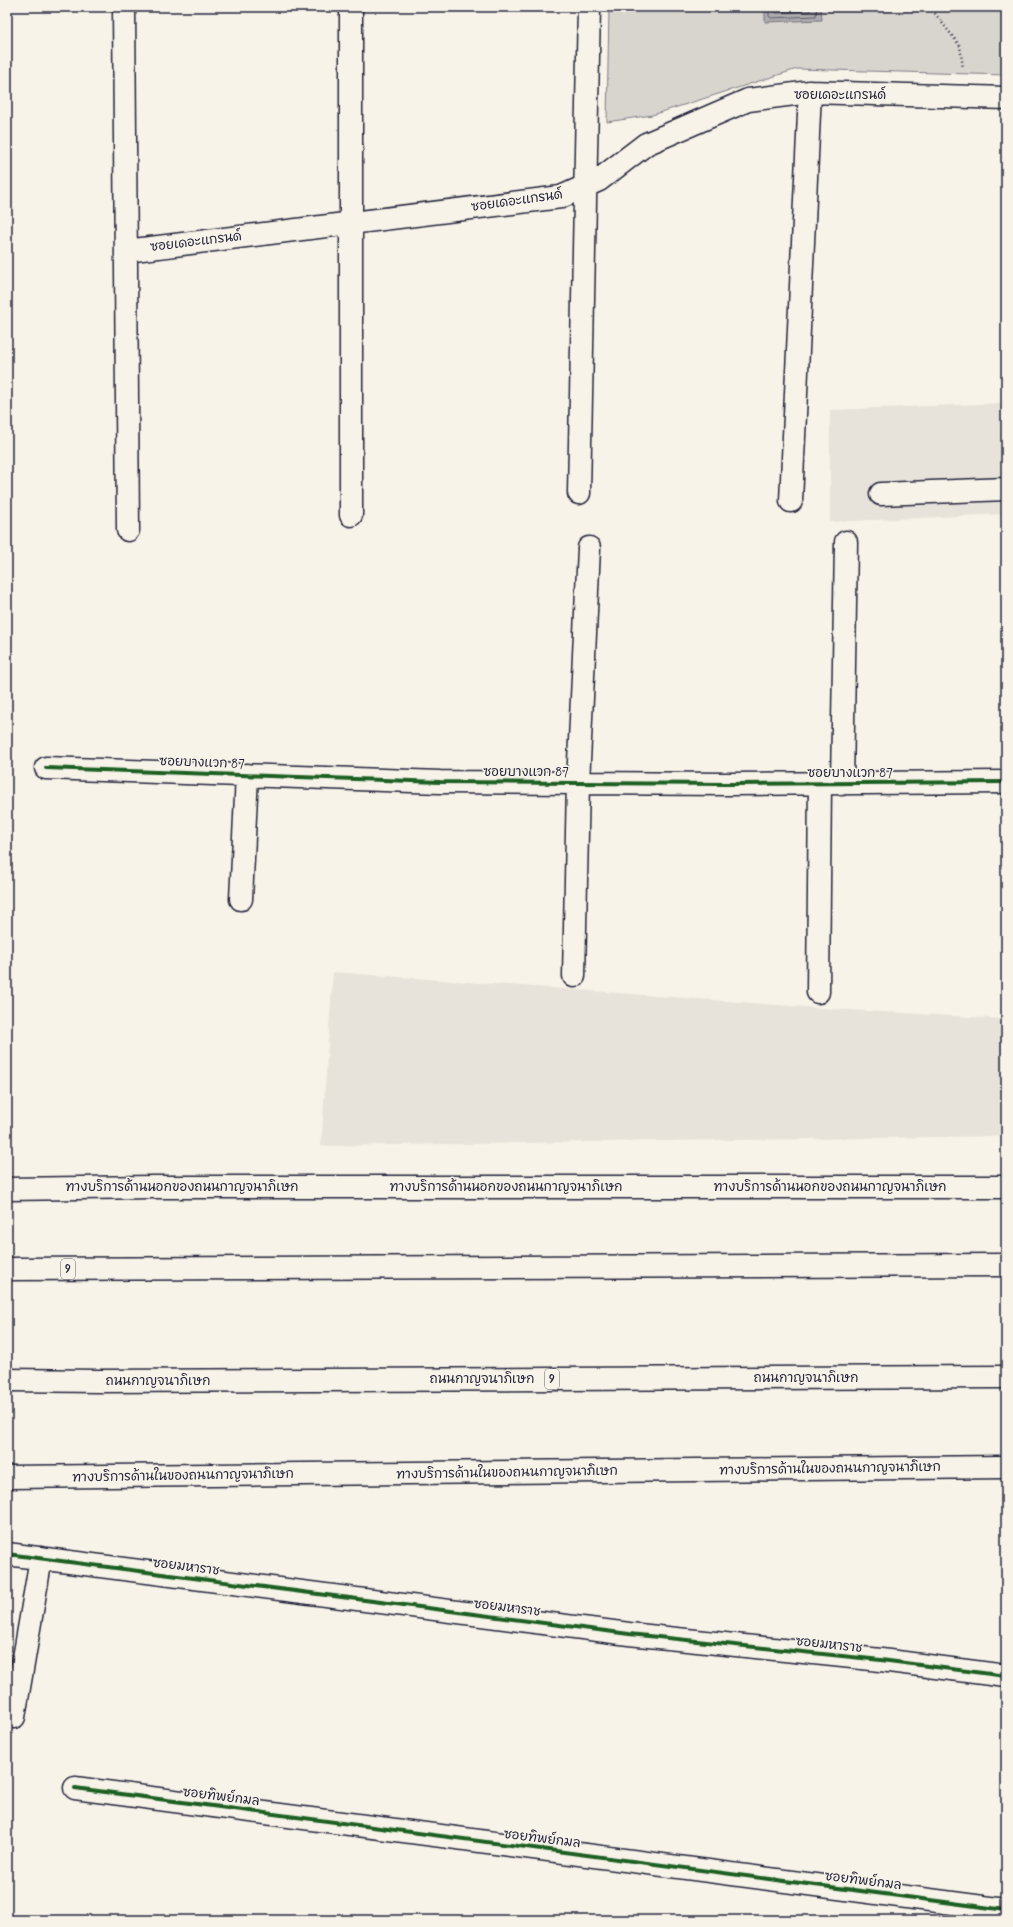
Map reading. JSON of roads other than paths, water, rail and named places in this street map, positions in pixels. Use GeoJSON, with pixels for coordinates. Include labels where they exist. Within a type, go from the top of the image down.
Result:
{"type":"FeatureCollection","features":[{"type":"Feature","properties":{"kind":"main road"},"geometry":{"type":"LineString","coordinates":[[124,7],[128,530]]}},
{"type":"Feature","properties":{"kind":"main road"},"geometry":{"type":"LineString","coordinates":[[351,7],[351,515]]}},
{"type":"Feature","properties":{"kind":"main road"},"geometry":{"type":"LineString","coordinates":[[579,493],[589,7]]}},
{"type":"Feature","properties":{"kind":"main road"},"geometry":{"type":"LineString","coordinates":[[791,501],[810,92]]}},
{"type":"Feature","properties":{"kind":"main road","name":"ซอยเดอะแกรนด์"},"geometry":{"type":"LineString","coordinates":[[126,250],[561,197],[599,180],[646,144],[748,100],[810,92],[1006,98]]}},
{"type":"Feature","properties":{"kind":"main road"},"geometry":{"type":"LineString","coordinates":[[881,494],[1006,489]]}},
{"type":"Feature","properties":{"kind":"main road"},"geometry":{"type":"LineString","coordinates":[[842,784],[846,542]]}},
{"type":"Feature","properties":{"kind":"main road"},"geometry":{"type":"LineString","coordinates":[[574,976],[578,783],[590,548]]}},
{"type":"Feature","properties":{"kind":"main road","name":"ซอยบางแวก 87"},"geometry":{"type":"LineString","coordinates":[[46,768],[440,782],[842,784],[1006,782]]}},
{"type":"Feature","properties":{"kind":"main road"},"geometry":{"type":"LineString","coordinates":[[241,899],[246,775]]}},
{"type":"Feature","properties":{"kind":"main road"},"geometry":{"type":"LineString","coordinates":[[818,992],[820,784]]}},
{"type":"Feature","properties":{"kind":"main road","name":"ทางบริการด้านนอกของถนนกาญจนาภิเษก"},"geometry":{"type":"LineString","coordinates":[[7,1189],[1006,1187]]}},
{"type":"Feature","properties":{"kind":"main road","name":"9"},"geometry":{"type":"LineString","coordinates":[[7,1269],[1006,1265]]}},
{"type":"Feature","properties":{"kind":"main road","name":"ถนนกาญจนาภิเษก"},"geometry":{"type":"LineString","coordinates":[[7,1380],[98,1381],[1006,1377]]}},
{"type":"Feature","properties":{"kind":"main road","name":"ทางบริการด้านในของถนนกาญจนาภิเษก"},"geometry":{"type":"LineString","coordinates":[[7,1477],[1006,1467]]}},
{"type":"Feature","properties":{"kind":"main road","name":"ซอยมหาราช"},"geometry":{"type":"LineString","coordinates":[[7,1554],[629,1634],[873,1659],[1006,1676]]}},
{"type":"Feature","properties":{"kind":"main road"},"geometry":{"type":"LineString","coordinates":[[14,1717],[41,1558]]}},
{"type":"Feature","properties":{"kind":"main road","name":"ซอยทิพย์กมล"},"geometry":{"type":"LineString","coordinates":[[75,1788],[1006,1910]]}},
{"type":"Feature","properties":{"kind":"water"},"geometry":{"type":"Polygon","coordinates":[[[765,7],[821,7],[822,20],[765,22],[765,7]]]}}]}
